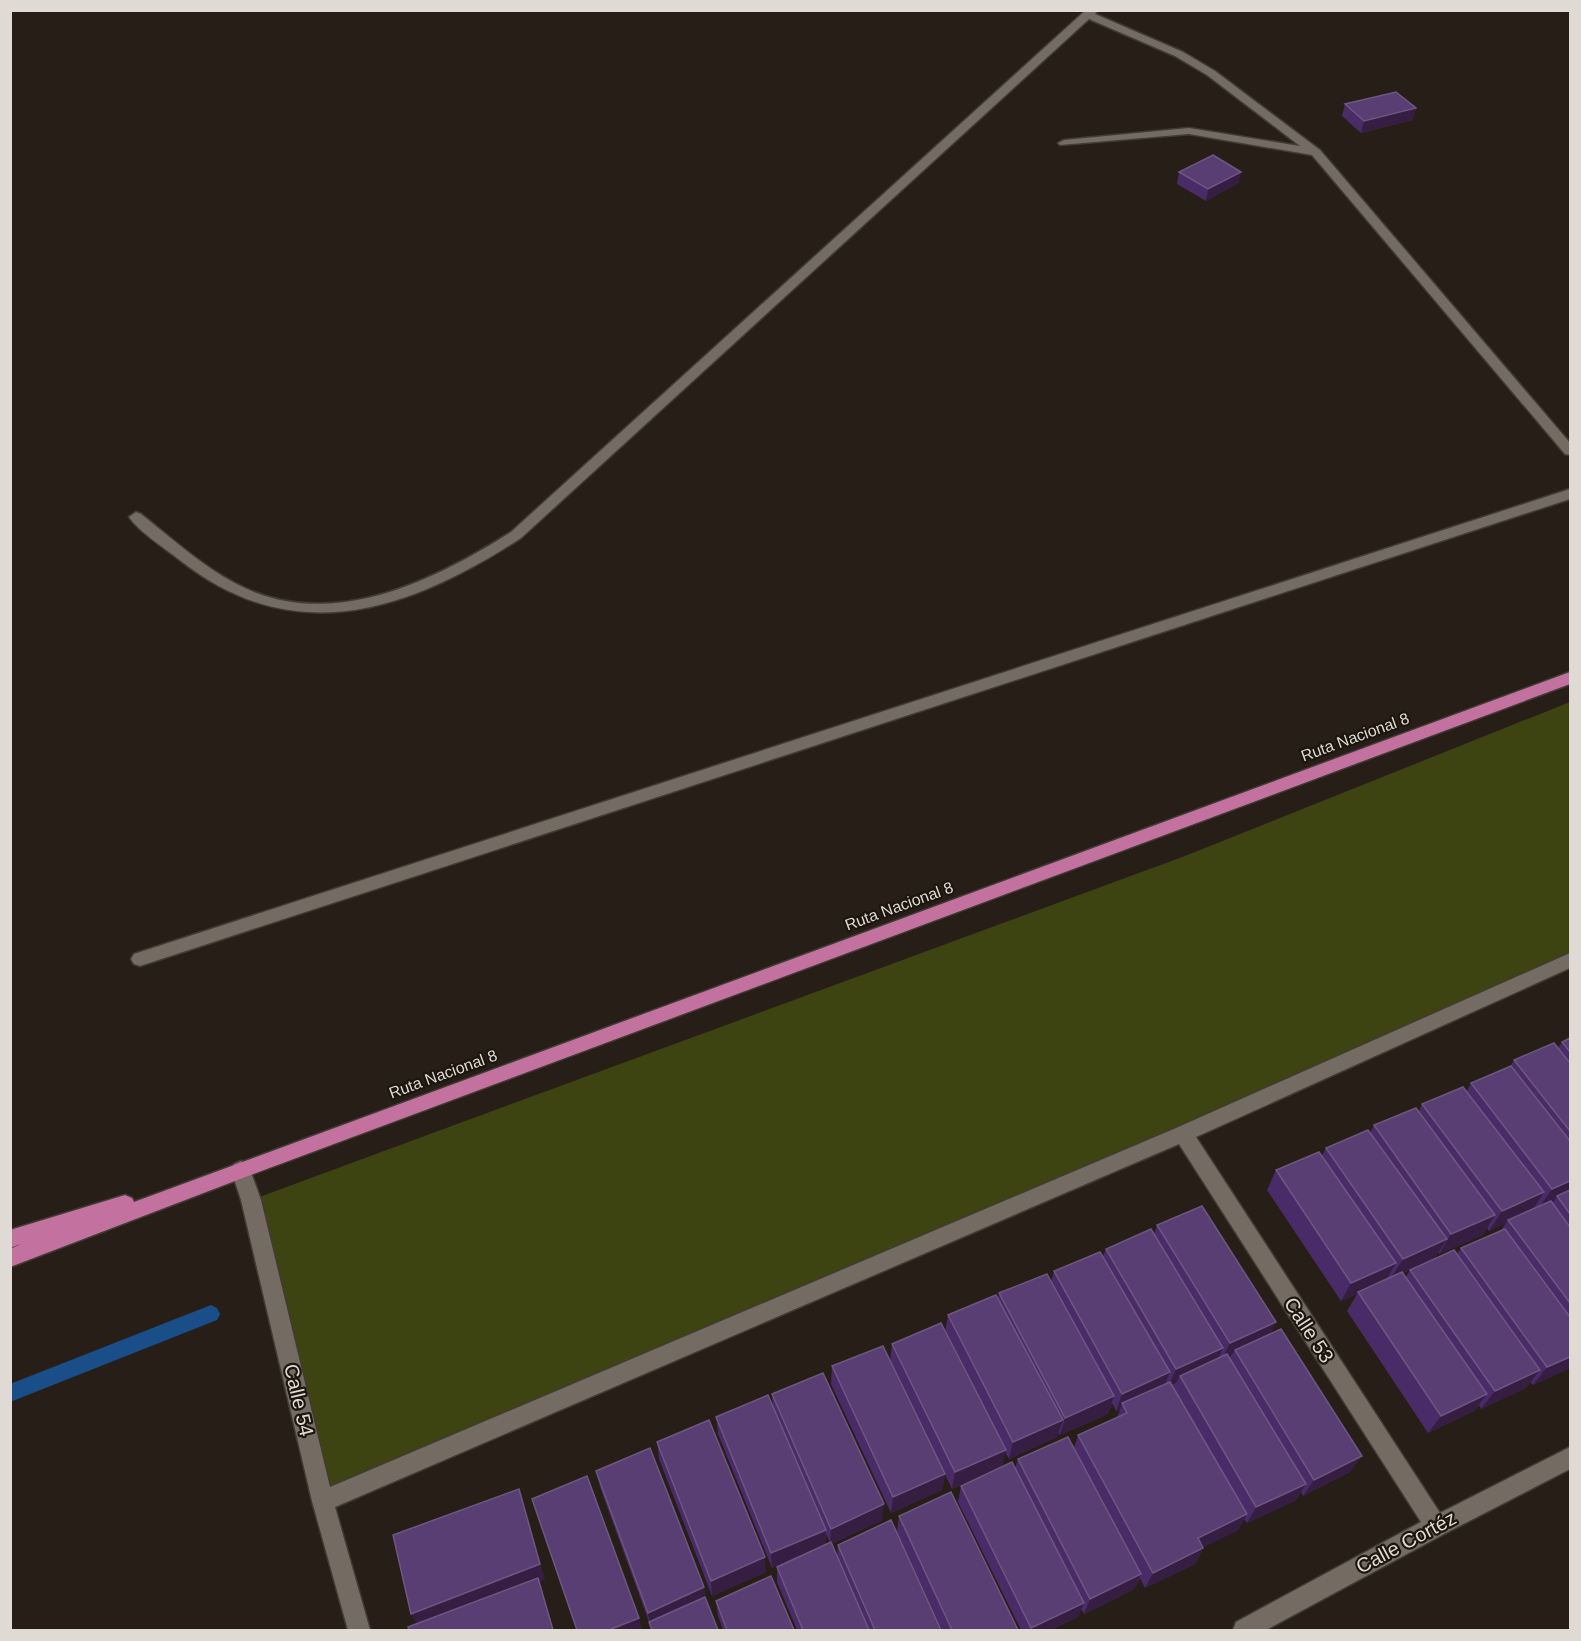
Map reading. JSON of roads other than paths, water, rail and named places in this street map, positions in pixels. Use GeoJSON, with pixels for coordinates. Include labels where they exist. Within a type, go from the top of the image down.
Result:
{"type":"FeatureCollection","features":[{"type":"Feature","properties":{"kind":"highway","name":"Ruta Nacional 8"},"geometry":{"type":"LineString","coordinates":[[10,1258],[241,1170],[1570,678]]}},
{"type":"Feature","properties":{"kind":"highway","name":"Ruta Nacional 8"},"geometry":{"type":"LineString","coordinates":[[10,1239],[241,1170]]}},
{"type":"Feature","properties":{"kind":"street"},"geometry":{"type":"LineString","coordinates":[[136,517],[214,577],[243,593],[278,605],[313,609],[344,608],[379,600],[423,585],[464,567],[516,535],[1091,13],[1179,54],[1211,73],[1316,152],[1570,451]]}},
{"type":"Feature","properties":{"kind":"street"},"geometry":{"type":"LineString","coordinates":[[1064,143],[1189,131],[1316,152]]}},
{"type":"Feature","properties":{"kind":"street"},"geometry":{"type":"LineString","coordinates":[[140,959],[1570,494]]}},
{"type":"Feature","properties":{"kind":"street"},"geometry":{"type":"LineString","coordinates":[[323,1501],[1183,1134],[1570,960]]}},
{"type":"Feature","properties":{"kind":"street","name":"Calle 53"},"geometry":{"type":"LineString","coordinates":[[1183,1134],[1436,1526]]}},
{"type":"Feature","properties":{"kind":"street","name":"Calle 54"},"geometry":{"type":"LineString","coordinates":[[241,1170],[251,1200],[323,1501],[359,1630]]}},
{"type":"Feature","properties":{"kind":"street","name":"Calle Cortéz"},"geometry":{"type":"LineString","coordinates":[[1244,1630],[1436,1526],[1570,1458]]}},
{"type":"Feature","properties":{"kind":"waterway"},"geometry":{"type":"LineString","coordinates":[[10,1393],[211,1314]]}}]}
